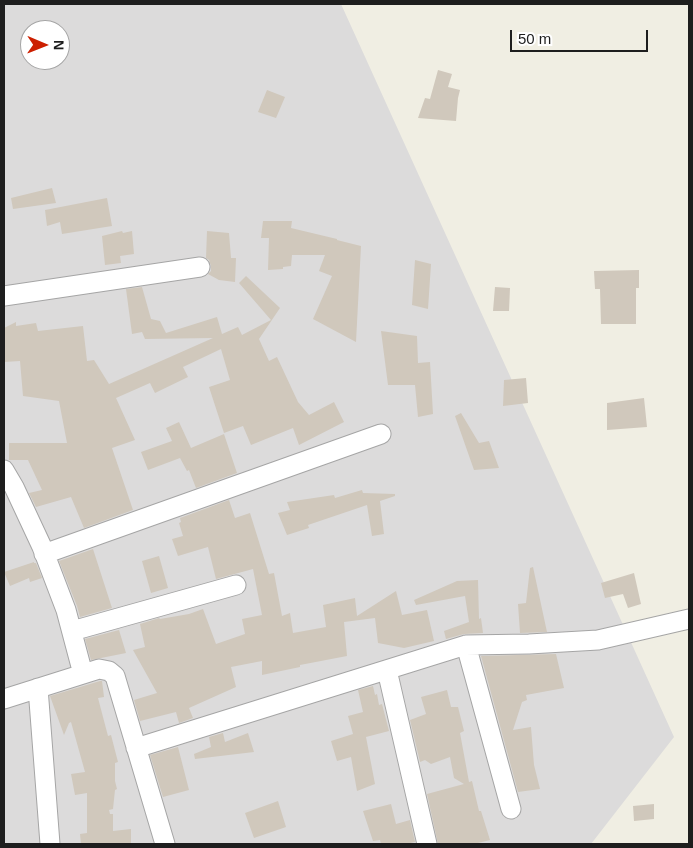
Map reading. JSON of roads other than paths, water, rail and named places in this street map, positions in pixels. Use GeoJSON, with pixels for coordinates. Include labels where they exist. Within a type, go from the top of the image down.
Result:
{"type":"FeatureCollection","features":[{"type":"Feature","properties":{"kind":"street"},"geometry":{"type":"LineString","coordinates":[[4,296],[200,267]]}},
{"type":"Feature","properties":{"kind":"street"},"geometry":{"type":"LineString","coordinates":[[44,554],[381,434]]}},
{"type":"Feature","properties":{"kind":"street"},"geometry":{"type":"LineString","coordinates":[[4,470],[42,547],[66,610],[83,674]]}},
{"type":"Feature","properties":{"kind":"street"},"geometry":{"type":"LineString","coordinates":[[72,631],[236,585]]}},
{"type":"Feature","properties":{"kind":"street"},"geometry":{"type":"LineString","coordinates":[[136,748],[466,645],[598,640],[689,619]]}},
{"type":"Feature","properties":{"kind":"street"},"geometry":{"type":"LineString","coordinates":[[466,645],[511,810]]}},
{"type":"Feature","properties":{"kind":"street"},"geometry":{"type":"LineString","coordinates":[[4,699],[99,669],[109,671],[115,676],[165,844]]}},
{"type":"Feature","properties":{"kind":"street"},"geometry":{"type":"LineString","coordinates":[[387,670],[427,844]]}},
{"type":"Feature","properties":{"kind":"street"},"geometry":{"type":"LineString","coordinates":[[38,688],[50,844]]}}]}
